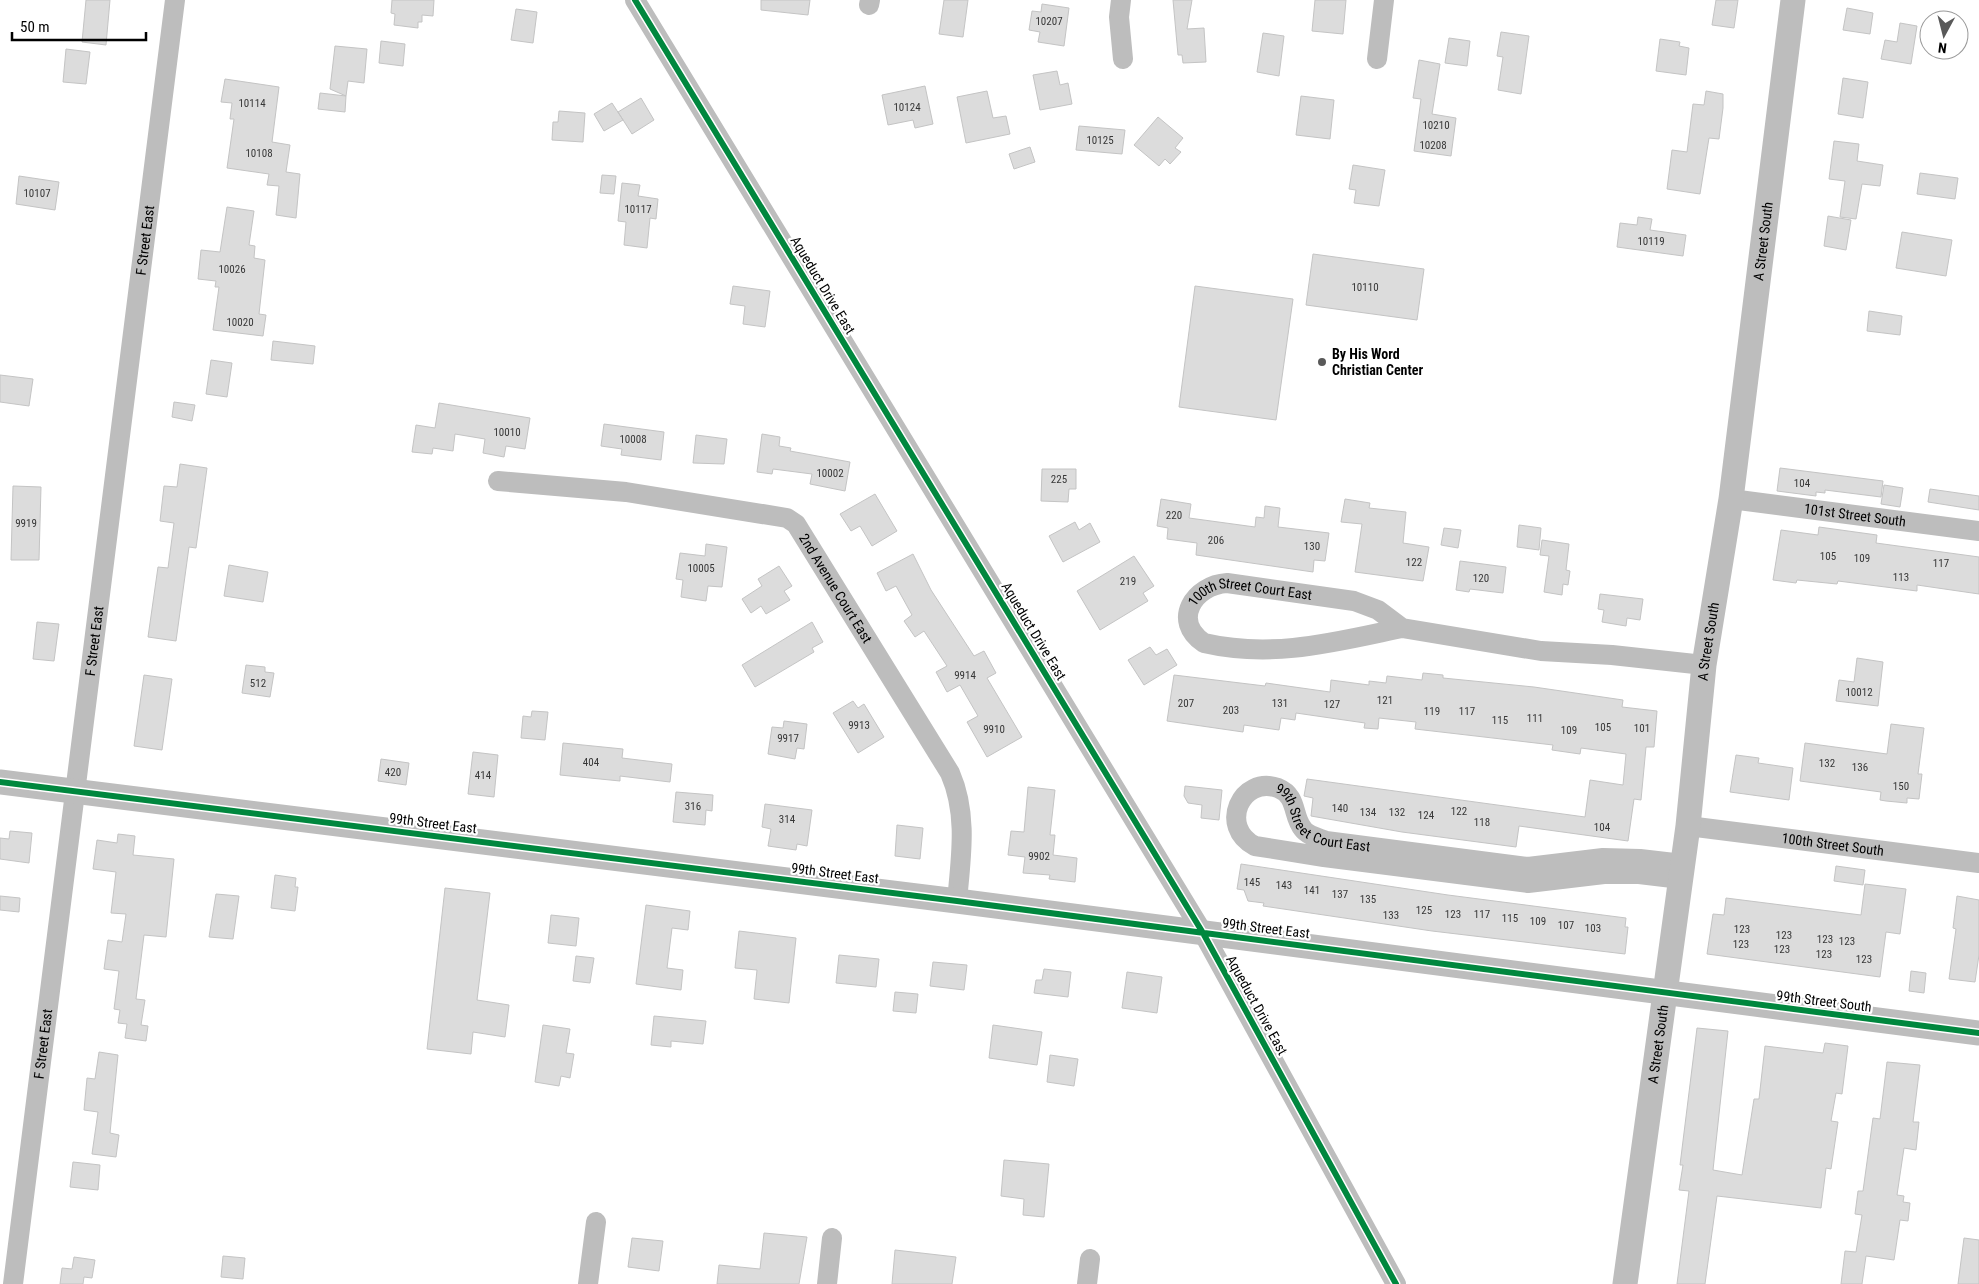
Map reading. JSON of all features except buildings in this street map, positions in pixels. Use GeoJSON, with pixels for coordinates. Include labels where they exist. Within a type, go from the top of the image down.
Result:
{"type":"FeatureCollection","features":[{"type":"Feature","properties":{"kind":"street","name":"F Street East"},"geometry":{"type":"LineString","coordinates":[[12,1284],[52,960],[77,792],[175,0]]}},
{"type":"Feature","properties":{"kind":"street","name":"Aqueduct Drive East"},"geometry":{"type":"LineString","coordinates":[[635,0],[1203,933],[1396,1284]]}},
{"type":"Feature","properties":{"kind":"street"},"geometry":{"type":"LineString","coordinates":[[1121,0],[1119,17],[1123,59]]}},
{"type":"Feature","properties":{"kind":"street"},"geometry":{"type":"LineString","coordinates":[[1377,59],[1384,0]]}},
{"type":"Feature","properties":{"kind":"street","name":"A Street South"},"geometry":{"type":"LineString","coordinates":[[1625,1284],[1688,826],[1704,665],[1731,499],[1793,0]]}},
{"type":"Feature","properties":{"kind":"street","name":"2nd Avenue Court East"},"geometry":{"type":"LineString","coordinates":[[498,481],[626,492],[787,518],[796,524],[944,765],[957,790],[961,807],[962,841],[957,901]]}},
{"type":"Feature","properties":{"kind":"street","name":"101st Street South"},"geometry":{"type":"LineString","coordinates":[[1731,499],[1979,531]]}},
{"type":"Feature","properties":{"kind":"street","name":"100th Street Court East"},"geometry":{"type":"LineString","coordinates":[[1402,628],[1378,610],[1354,601],[1227,583],[1215,584],[1203,589],[1193,599],[1188,620],[1190,629],[1196,638],[1204,643],[1272,650],[1308,648],[1402,628],[1541,651],[1612,655],[1704,665]]}},
{"type":"Feature","properties":{"kind":"street","name":"99th Street East"},"geometry":{"type":"LineString","coordinates":[[0,782],[957,901],[1665,994]]}},
{"type":"Feature","properties":{"kind":"street","name":"99th Street Court East"},"geometry":{"type":"LineString","coordinates":[[1261,787],[1278,788],[1291,798],[1301,828],[1305,832],[1326,841],[1528,867],[1603,858],[1640,858],[1682,872],[1604,874],[1528,883],[1324,857],[1255,846],[1248,842],[1238,830],[1236,816],[1240,801],[1246,794],[1261,787]]}},
{"type":"Feature","properties":{"kind":"street","name":"100th Street South"},"geometry":{"type":"LineString","coordinates":[[1688,826],[1979,863]]}},
{"type":"Feature","properties":{"kind":"street","name":"99th Street South"},"geometry":{"type":"LineString","coordinates":[[1665,994],[1979,1033]]}},
{"type":"Feature","properties":{"kind":"street"},"geometry":{"type":"LineString","coordinates":[[588,1284],[596,1222]]}},
{"type":"Feature","properties":{"kind":"street"},"geometry":{"type":"LineString","coordinates":[[827,1284],[832,1238]]}},
{"type":"Feature","properties":{"kind":"street"},"geometry":{"type":"LineString","coordinates":[[1087,1284],[1090,1259]]}},
{"type":"Feature","properties":{"kind":"cycle path"},"geometry":{"type":"LineString","coordinates":[[635,0],[1203,933],[1396,1284]]}},
{"type":"Feature","properties":{"kind":"cycle path"},"geometry":{"type":"LineString","coordinates":[[0,782],[957,901],[1979,1033]]}},
{"type":"Feature","properties":{"kind":"place","name":"By His Word Christian Center"},"geometry":{"type":"Point","coordinates":[1322,362]}}]}
